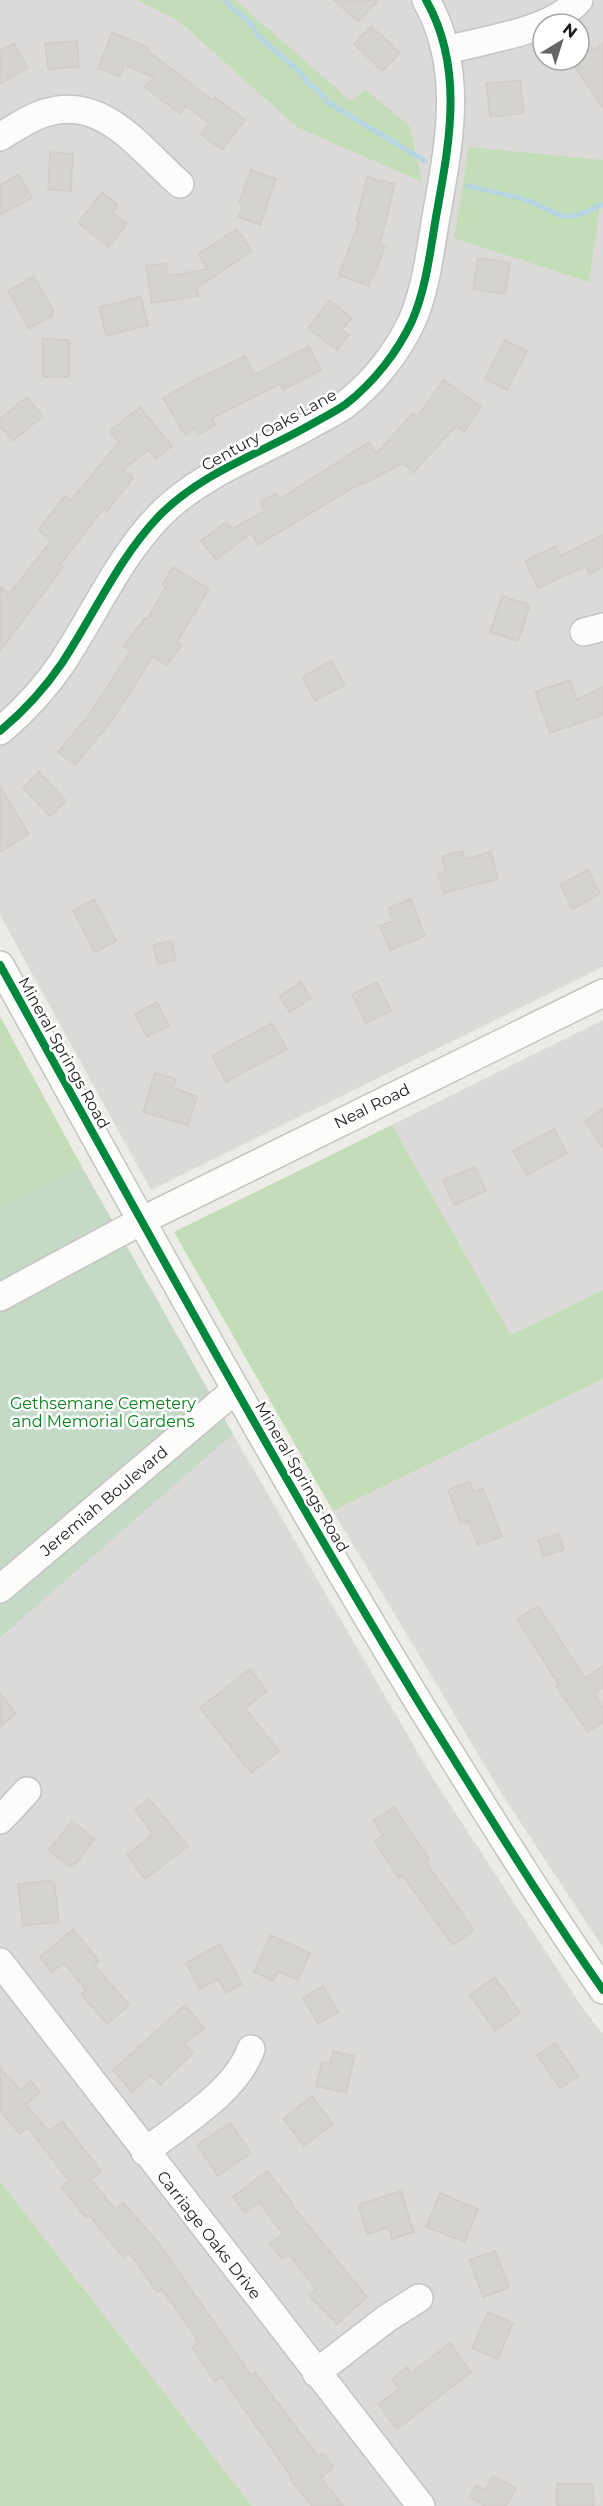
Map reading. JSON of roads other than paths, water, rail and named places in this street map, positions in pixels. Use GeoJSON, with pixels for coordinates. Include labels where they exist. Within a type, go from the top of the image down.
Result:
{"type":"FeatureCollection","features":[{"type":"Feature","properties":{"kind":"street","name":"Century Oaks Lane"},"geometry":{"type":"LineString","coordinates":[[0,731],[42,690],[62,662],[122,562],[159,516],[203,481],[344,406],[383,368],[402,338],[422,293],[450,140],[451,76],[447,50],[426,0]]}},
{"type":"Feature","properties":{"kind":"street"},"geometry":{"type":"LineString","coordinates":[[447,50],[549,22],[567,12],[579,0]]}},
{"type":"Feature","properties":{"kind":"street"},"geometry":{"type":"LineString","coordinates":[[0,137],[44,113],[59,110],[91,112],[105,117],[121,129],[180,184]]}},
{"type":"Feature","properties":{"kind":"street","name":"Mineral Springs Road"},"geometry":{"type":"LineString","coordinates":[[0,965],[235,1390],[358,1602],[491,1821],[603,1990]]}},
{"type":"Feature","properties":{"kind":"street","name":"Neal Road"},"geometry":{"type":"LineString","coordinates":[[141,1221],[603,993]]}},
{"type":"Feature","properties":{"kind":"street"},"geometry":{"type":"LineString","coordinates":[[0,1298],[141,1221]]}},
{"type":"Feature","properties":{"kind":"street","name":"Jeremiah Boulevard"},"geometry":{"type":"LineString","coordinates":[[0,1589],[235,1390]]}},
{"type":"Feature","properties":{"kind":"street"},"geometry":{"type":"LineString","coordinates":[[0,1820],[27,1791]]}},
{"type":"Feature","properties":{"kind":"street","name":"Carriage Oaks Drive"},"geometry":{"type":"LineString","coordinates":[[0,1962],[421,2506]]}},
{"type":"Feature","properties":{"kind":"street"},"geometry":{"type":"LineString","coordinates":[[145,2152],[223,2090],[237,2076],[251,2049]]}},
{"type":"Feature","properties":{"kind":"street"},"geometry":{"type":"LineString","coordinates":[[316,2373],[386,2319],[419,2298]]}},
{"type":"Feature","properties":{"kind":"waterway"},"geometry":{"type":"LineString","coordinates":[[224,0],[252,25],[257,35],[301,73],[327,102],[425,161]]}},
{"type":"Feature","properties":{"kind":"waterway"},"geometry":{"type":"LineString","coordinates":[[468,186],[523,199],[560,215],[576,215],[603,205]]}},
{"type":"Feature","properties":{"kind":"park label","name":"Gethsemane Cemetery and Memorial Gardens"},"geometry":{"type":"Point","coordinates":[103,1412]}}]}
